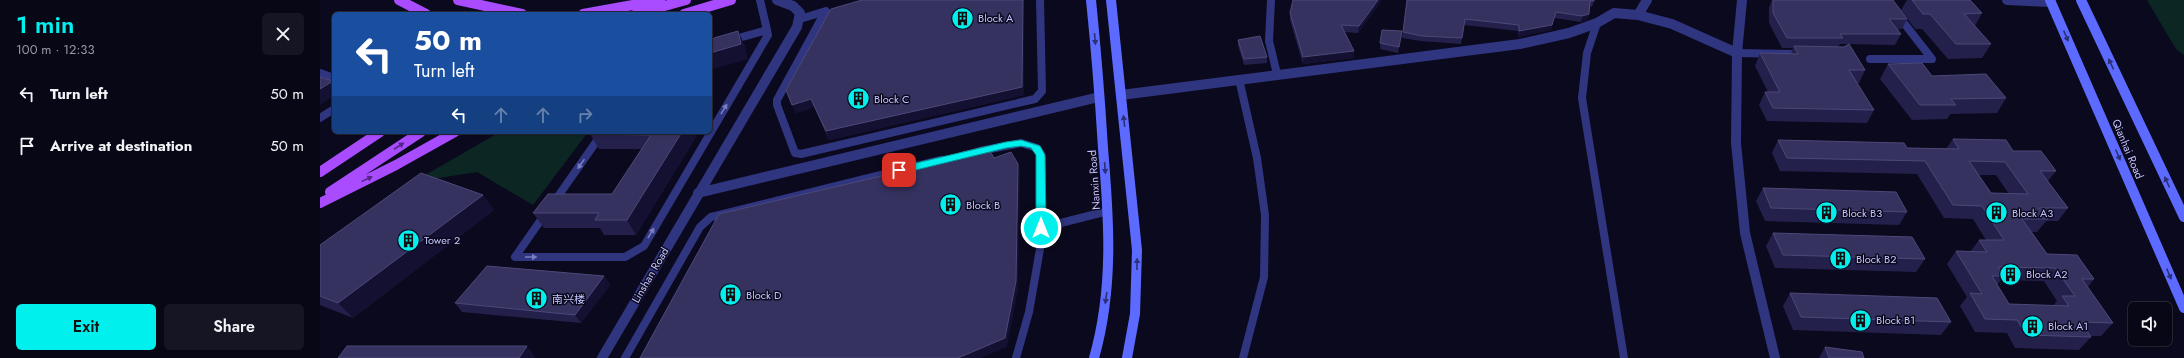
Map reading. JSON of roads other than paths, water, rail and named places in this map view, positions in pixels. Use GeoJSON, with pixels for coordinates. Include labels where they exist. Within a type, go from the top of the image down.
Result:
{"type":"FeatureCollection","features":[{"type":"Feature","properties":{"kind":"main road"},"geometry":{"type":"LineString","coordinates":[[399,0],[422,12]]}},
{"type":"Feature","properties":{"kind":"main road"},"geometry":{"type":"LineString","coordinates":[[594,12],[660,0]]}},
{"type":"Feature","properties":{"kind":"main road"},"geometry":{"type":"LineString","coordinates":[[643,12],[686,0]]}},
{"type":"Feature","properties":{"kind":"main road"},"geometry":{"type":"LineString","coordinates":[[689,12],[731,0]]}},
{"type":"Feature","properties":{"kind":"main road","name":"Nanxin Road"},"geometry":{"type":"LineString","coordinates":[[1092,0],[1108,211],[1109,266],[1103,323],[1094,358]]}},
{"type":"Feature","properties":{"kind":"main road"},"geometry":{"type":"LineString","coordinates":[[1111,0],[1137,250],[1135,314],[1126,358]]}},
{"type":"Feature","properties":{"kind":"main road","name":"Qianhai Road"},"geometry":{"type":"LineString","coordinates":[[2081,0],[2184,217]]}},
{"type":"Feature","properties":{"kind":"main road"},"geometry":{"type":"LineString","coordinates":[[460,1],[483,12]]}},
{"type":"Feature","properties":{"kind":"main road"},"geometry":{"type":"LineString","coordinates":[[460,1],[512,12]]}},
{"type":"Feature","properties":{"kind":"main road","name":"Qianhai Road"},"geometry":{"type":"LineString","coordinates":[[2051,1],[2184,308]]}},
{"type":"Feature","properties":{"kind":"main road"},"geometry":{"type":"LineString","coordinates":[[324,169],[369,134]]}},
{"type":"Feature","properties":{"kind":"main road"},"geometry":{"type":"LineString","coordinates":[[324,169],[377,134]]}},
{"type":"Feature","properties":{"kind":"main road"},"geometry":{"type":"LineString","coordinates":[[320,198],[418,134]]}},
{"type":"Feature","properties":{"kind":"main road"},"geometry":{"type":"LineString","coordinates":[[320,203],[396,165],[451,134]]}},
{"type":"Feature","properties":{"kind":"street"},"geometry":{"type":"LineString","coordinates":[[777,0],[793,6],[800,13],[800,19]]}},
{"type":"Feature","properties":{"kind":"street"},"geometry":{"type":"LineString","coordinates":[[1638,15],[1646,0]]}},
{"type":"Feature","properties":{"kind":"street"},"geometry":{"type":"LineString","coordinates":[[1742,0],[1737,53],[1736,143],[1745,233],[1775,358]]}},
{"type":"Feature","properties":{"kind":"street"},"geometry":{"type":"LineString","coordinates":[[2007,0],[2051,1]]}},
{"type":"Feature","properties":{"kind":"street"},"geometry":{"type":"LineString","coordinates":[[1121,95],[1520,44],[1569,33],[1597,23],[1614,13],[1638,15],[1672,24],[1737,53]]}},
{"type":"Feature","properties":{"kind":"street","name":"Linshan Road"},"geometry":{"type":"LineString","coordinates":[[602,358],[797,27],[800,19]]}},
{"type":"Feature","properties":{"kind":"street"},"geometry":{"type":"LineString","coordinates":[[698,193],[1099,97]]}},
{"type":"Feature","properties":{"kind":"lane"},"geometry":{"type":"LineString","coordinates":[[712,130],[768,35],[760,0]]}},
{"type":"Feature","properties":{"kind":"lane"},"geometry":{"type":"LineString","coordinates":[[800,19],[828,11],[778,100],[777,105],[795,153],[801,154],[1035,99],[1042,91],[1040,0]]}},
{"type":"Feature","properties":{"kind":"lane"},"geometry":{"type":"LineString","coordinates":[[1271,0],[1269,41],[1277,74]]}},
{"type":"Feature","properties":{"kind":"lane"},"geometry":{"type":"LineString","coordinates":[[1870,59],[1932,59],[1886,0]]}},
{"type":"Feature","properties":{"kind":"lane"},"geometry":{"type":"LineString","coordinates":[[1597,23],[1587,53],[1582,98],[1624,358]]}},
{"type":"Feature","properties":{"kind":"lane"},"geometry":{"type":"LineString","coordinates":[[712,45],[767,30]]}},
{"type":"Feature","properties":{"kind":"lane"},"geometry":{"type":"LineString","coordinates":[[1737,53],[1807,54]]}},
{"type":"Feature","properties":{"kind":"lane"},"geometry":{"type":"LineString","coordinates":[[320,73],[332,77]]}},
{"type":"Feature","properties":{"kind":"lane"},"geometry":{"type":"LineString","coordinates":[[1239,79],[1257,158],[1265,215],[1264,277],[1243,358]]}},
{"type":"Feature","properties":{"kind":"lane"},"geometry":{"type":"LineString","coordinates":[[320,118],[332,110]]}},
{"type":"Feature","properties":{"kind":"lane"},"geometry":{"type":"LineString","coordinates":[[602,134],[515,257],[625,257],[644,246],[710,134]]}},
{"type":"Feature","properties":{"kind":"lane"},"geometry":{"type":"LineString","coordinates":[[968,154],[1014,144],[1028,144],[1037,148],[1041,155],[1041,228],[1036,279],[1016,358]]}},
{"type":"Feature","properties":{"kind":"lane"},"geometry":{"type":"LineString","coordinates":[[625,358],[700,227],[711,217],[738,209],[953,158]]}},
{"type":"Feature","properties":{"kind":"lane"},"geometry":{"type":"LineString","coordinates":[[1041,228],[1108,211]]}},
{"type":"Feature","properties":{"kind":"place","name":"Block A"},"geometry":{"type":"Point","coordinates":[963,18]}},
{"type":"Feature","properties":{"kind":"place","name":"Block C"},"geometry":{"type":"Point","coordinates":[858,99]}},
{"type":"Feature","properties":{"kind":"place","name":"Block B"},"geometry":{"type":"Point","coordinates":[951,205]}},
{"type":"Feature","properties":{"kind":"place","name":"Block B3"},"geometry":{"type":"Point","coordinates":[1827,213]}},
{"type":"Feature","properties":{"kind":"place","name":"Block A3"},"geometry":{"type":"Point","coordinates":[1996,213]}},
{"type":"Feature","properties":{"kind":"place","name":"Tower 2"},"geometry":{"type":"Point","coordinates":[408,240]}},
{"type":"Feature","properties":{"kind":"place","name":"Block B2"},"geometry":{"type":"Point","coordinates":[1840,259]}},
{"type":"Feature","properties":{"kind":"place","name":"Block A2"},"geometry":{"type":"Point","coordinates":[2011,274]}},
{"type":"Feature","properties":{"kind":"place","name":"Block D"},"geometry":{"type":"Point","coordinates":[731,295]}},
{"type":"Feature","properties":{"kind":"place","name":"南兴楼"},"geometry":{"type":"Point","coordinates":[537,299]}},
{"type":"Feature","properties":{"kind":"place","name":"Block B1"},"geometry":{"type":"Point","coordinates":[1861,320]}},
{"type":"Feature","properties":{"kind":"place","name":"Block A1"},"geometry":{"type":"Point","coordinates":[2033,326]}}]}
